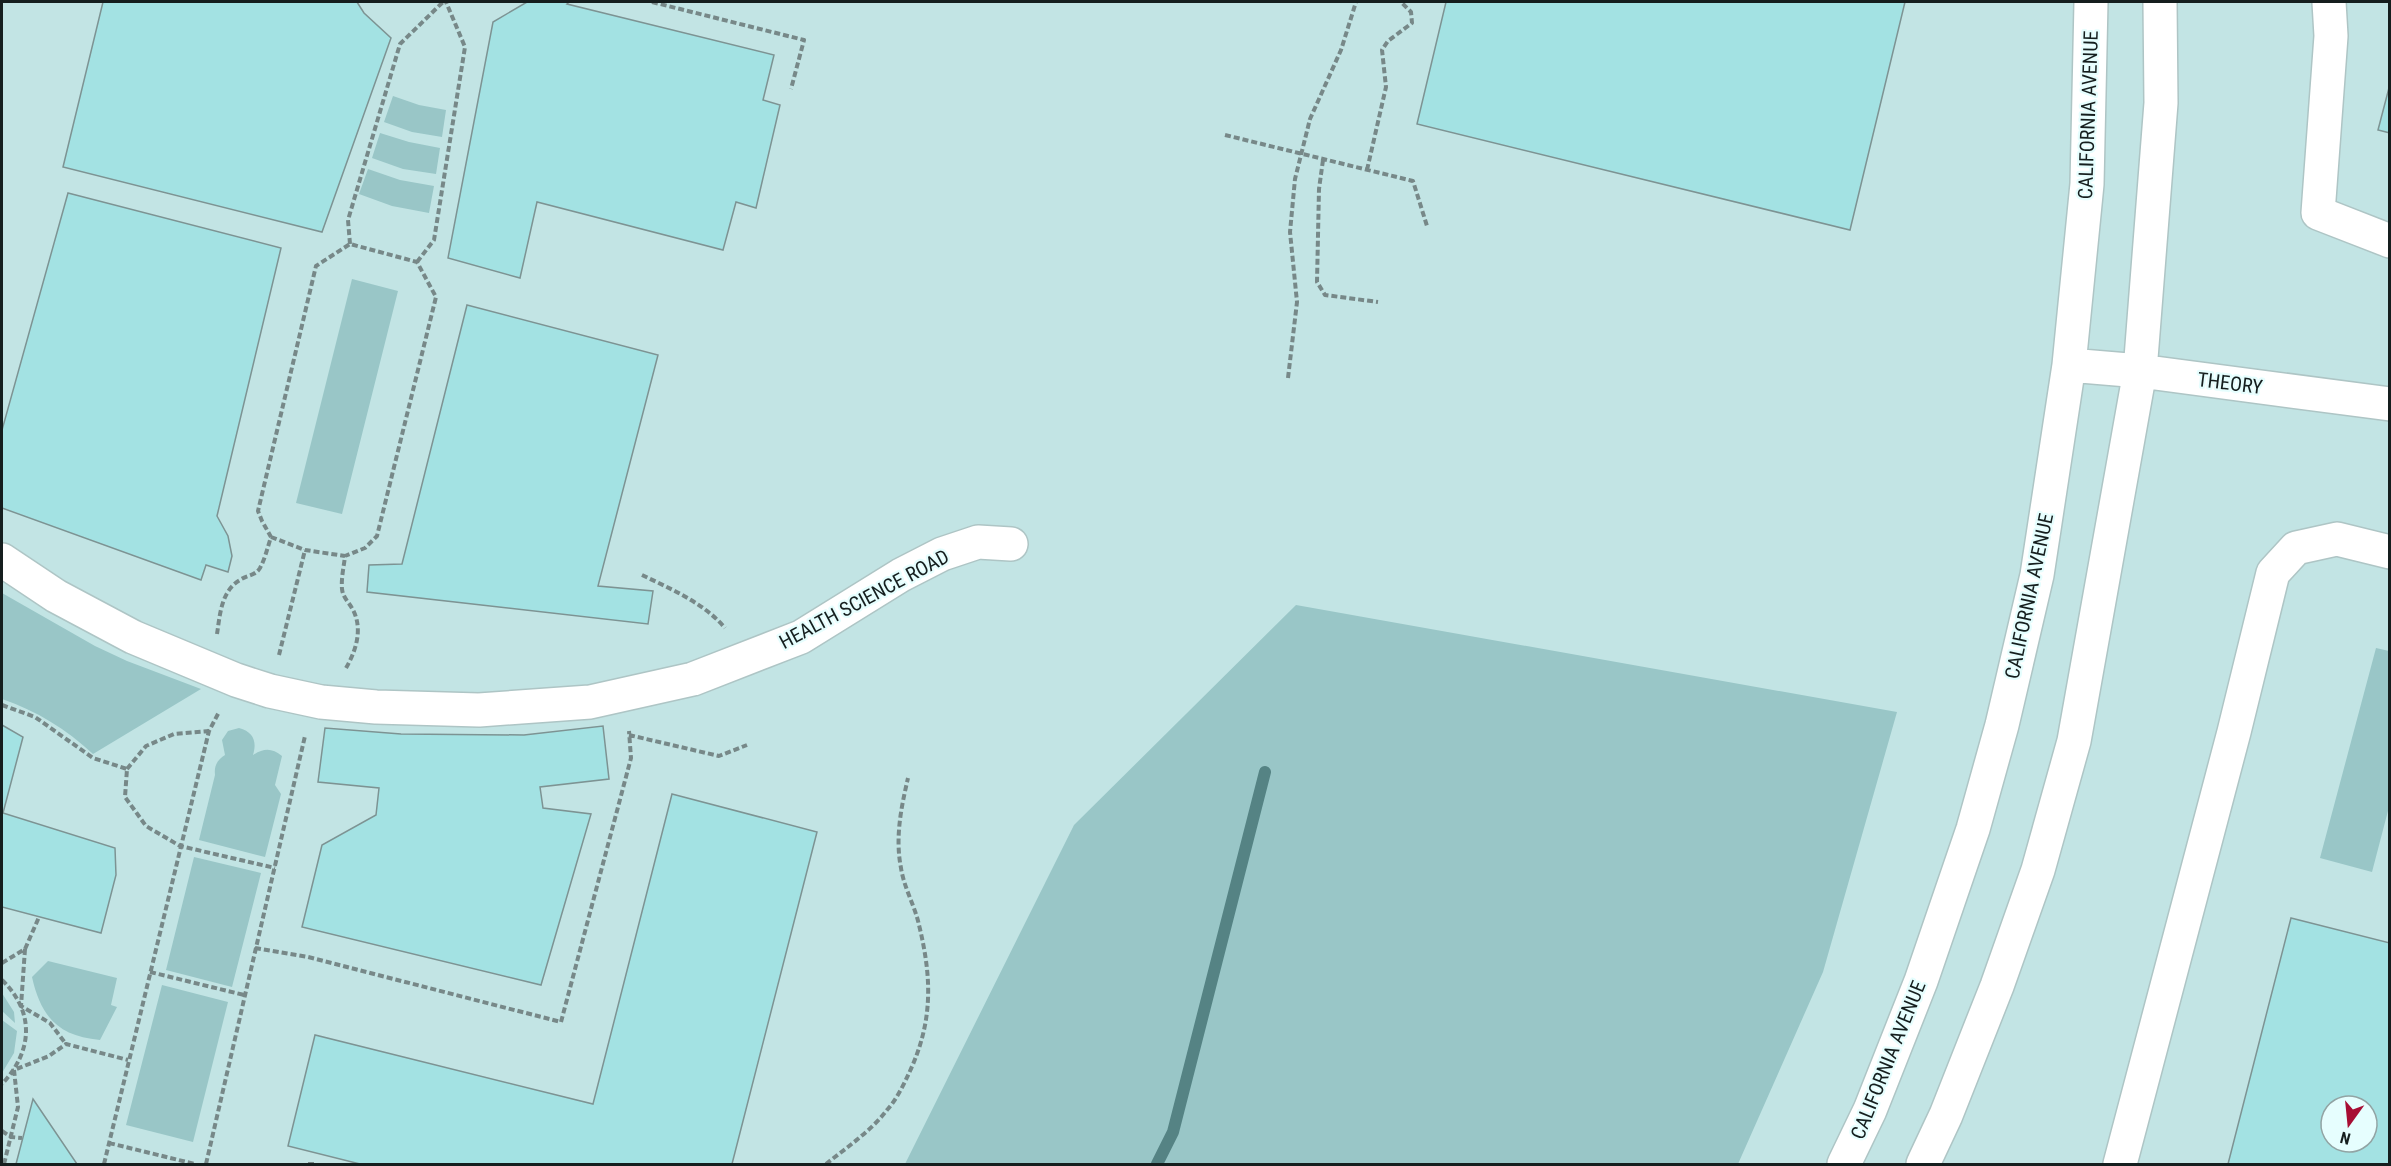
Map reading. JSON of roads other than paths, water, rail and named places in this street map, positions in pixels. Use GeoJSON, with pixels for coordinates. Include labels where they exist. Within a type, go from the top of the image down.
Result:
{"type":"FeatureCollection","features":[{"type":"Feature","properties":{"kind":"street","name":"CALIFORNIA AVENUE"},"geometry":{"type":"LineString","coordinates":[[1844,1164],[1870,1110],[1921,981],[1973,829],[2002,725],[2037,574],[2069,365],[2087,184],[2091,2]]}},
{"type":"Feature","properties":{"kind":"street"},"geometry":{"type":"LineString","coordinates":[[1923,1164],[1946,1115],[2001,975],[2038,870],[2074,741],[2140,371],[2161,103],[2160,2]]}},
{"type":"Feature","properties":{"kind":"street"},"geometry":{"type":"LineString","coordinates":[[2329,2],[2331,36],[2318,213],[2390,241]]}},
{"type":"Feature","properties":{"kind":"street","name":"THEORY"},"geometry":{"type":"LineString","coordinates":[[2069,365],[2140,371],[2390,404]]}},
{"type":"Feature","properties":{"kind":"street"},"geometry":{"type":"LineString","coordinates":[[2120,1164],[2234,732],[2273,573],[2296,548],[2337,539],[2390,552]]}},
{"type":"Feature","properties":{"kind":"street","name":"HEALTH SCIENCE ROAD"},"geometry":{"type":"LineString","coordinates":[[2,560],[56,596],[133,637],[236,680],[270,691],[321,702],[376,707],[479,710],[590,702],[693,679],[801,637],[901,575],[942,554],[978,542],[1011,544]]}},
{"type":"Feature","properties":{"kind":"waterway"},"geometry":{"type":"LineString","coordinates":[[1157,1164],[1173,1132],[1265,772]]}}]}
